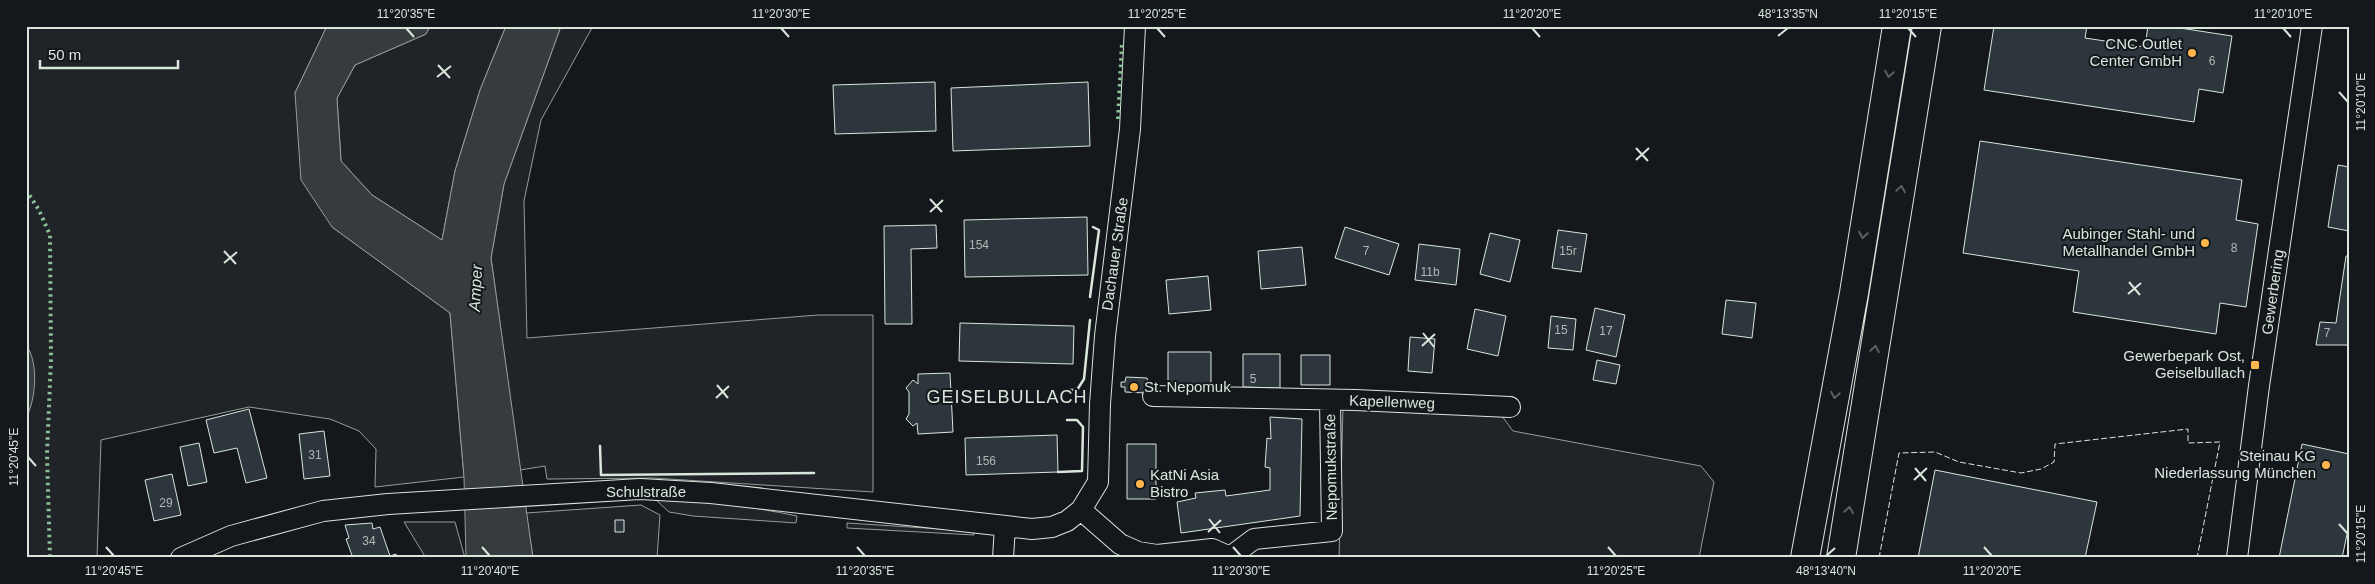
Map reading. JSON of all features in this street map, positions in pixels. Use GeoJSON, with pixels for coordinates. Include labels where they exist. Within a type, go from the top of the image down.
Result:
{"type":"FeatureCollection","features":[{"type":"Feature","properties":{"kind":"highway"},"geometry":{"type":"LineString","coordinates":[[1805,558],[1854,293],[1897,26]]}},
{"type":"Feature","properties":{"kind":"highway"},"geometry":{"type":"LineString","coordinates":[[1841,558],[1927,26]]}},
{"type":"Feature","properties":{"kind":"street","name":"Dachauer Straße"},"geometry":{"type":"LineString","coordinates":[[1098,482],[1100,404],[1105,328],[1130,129],[1135,26]]}},
{"type":"Feature","properties":{"kind":"street","name":"Gewerbering"},"geometry":{"type":"LineString","coordinates":[[2237,558],[2260,379],[2312,26]]}},
{"type":"Feature","properties":{"kind":"street","name":"Kapellenweg"},"geometry":{"type":"LineString","coordinates":[[1153,396],[1510,407]]}},
{"type":"Feature","properties":{"kind":"street","name":"Nepomukstraße"},"geometry":{"type":"LineString","coordinates":[[1081,510],[1120,544],[1138,552],[1157,555],[1212,549],[1230,557],[1254,539],[1332,531],[1330,400]]}},
{"type":"Feature","properties":{"kind":"street","name":"Schulstraße"},"geometry":{"type":"LineString","coordinates":[[181,558],[231,536],[323,510],[388,504],[640,489],[711,493],[1032,529],[1052,527],[1067,521],[1081,510],[1098,482]]}},
{"type":"Feature","properties":{"kind":"street"},"geometry":{"type":"LineString","coordinates":[[1003,558],[1005,526]]}},
{"type":"Feature","properties":{"kind":"shaded area"},"geometry":{"type":"Polygon","coordinates":[[[26,26],[327,26],[295,93],[332,227],[450,313],[464,477],[375,487],[376,449],[359,431],[330,419],[249,407],[101,440],[97,558],[26,558],[26,26]]]}},
{"type":"Feature","properties":{"kind":"shaded area"},"geometry":{"type":"Polygon","coordinates":[[[430,26],[506,26],[480,90],[455,171],[442,240],[372,195],[341,161],[337,98],[355,65],[426,34],[430,26]]]}},
{"type":"Feature","properties":{"kind":"shaded area"},"geometry":{"type":"Polygon","coordinates":[[[561,26],[593,26],[541,120],[524,201],[527,338],[818,315],[873,315],[873,492],[653,478],[547,479],[545,466],[520,470],[491,258],[504,184],[561,26]]]}},
{"type":"Feature","properties":{"kind":"shaded area"},"geometry":{"type":"Polygon","coordinates":[[[1343,407],[1499,412],[1513,431],[1701,466],[1714,482],[1699,558],[1339,558],[1343,407]]]}},
{"type":"Feature","properties":{"kind":"shaded area"},"geometry":{"type":"Polygon","coordinates":[[[655,499],[762,509],[797,516],[796,523],[693,516],[669,512],[655,499]]]}},
{"type":"Feature","properties":{"kind":"shaded area"},"geometry":{"type":"Polygon","coordinates":[[[641,505],[660,515],[657,558],[533,558],[526,513],[641,505]]]}},
{"type":"Feature","properties":{"kind":"shaded area"},"geometry":{"type":"Polygon","coordinates":[[[404,522],[455,522],[465,558],[426,558],[404,522]]]}},
{"type":"Feature","properties":{"kind":"shaded area"},"geometry":{"type":"Polygon","coordinates":[[[847,523],[973,531],[974,535],[847,528],[847,523]]]}},
{"type":"Feature","properties":{"kind":"water","name":"Amper"},"geometry":{"type":"Polygon","coordinates":[[[327,26],[430,26],[426,34],[355,65],[337,98],[341,161],[372,195],[442,240],[455,171],[480,90],[506,26],[561,26],[504,184],[491,258],[533,558],[466,558],[464,477],[450,313],[332,227],[301,180],[295,93],[327,26]]]}},
{"type":"Feature","properties":{"kind":"water"},"geometry":{"type":"Polygon","coordinates":[[[26,345],[33,361],[35,381],[32,401],[26,418],[26,345]]]}},
{"type":"Feature","properties":{"kind":"building"},"geometry":{"type":"Polygon","coordinates":[[[1994,26],[2087,26],[2085,38],[2145,47],[2148,26],[2167,26],[2232,36],[2223,93],[2199,89],[2194,122],[1984,90],[1994,26]]]}},
{"type":"Feature","properties":{"kind":"building"},"geometry":{"type":"Polygon","coordinates":[[[935,82],[936,131],[835,134],[833,85],[935,82]]]}},
{"type":"Feature","properties":{"kind":"building"},"geometry":{"type":"Polygon","coordinates":[[[1088,82],[1090,146],[953,151],[951,88],[1088,82]]]}},
{"type":"Feature","properties":{"kind":"building"},"geometry":{"type":"Polygon","coordinates":[[[1980,141],[2242,180],[2236,220],[2258,224],[2246,307],[2220,303],[2216,334],[2073,312],[2079,271],[1963,253],[1980,141]]]}},
{"type":"Feature","properties":{"kind":"building"},"geometry":{"type":"Polygon","coordinates":[[[2338,165],[2349,167],[2349,231],[2328,227],[2338,165]]]}},
{"type":"Feature","properties":{"kind":"building"},"geometry":{"type":"Polygon","coordinates":[[[1087,217],[1088,275],[965,277],[964,220],[1087,217]]]}},
{"type":"Feature","properties":{"kind":"building"},"geometry":{"type":"Polygon","coordinates":[[[936,225],[937,248],[911,249],[912,324],[885,324],[884,226],[936,225]]]}},
{"type":"Feature","properties":{"kind":"building"},"geometry":{"type":"Polygon","coordinates":[[[1345,227],[1399,244],[1389,275],[1335,258],[1345,227]]]}},
{"type":"Feature","properties":{"kind":"building"},"geometry":{"type":"Polygon","coordinates":[[[1558,230],[1587,234],[1581,272],[1552,268],[1558,230]]]}},
{"type":"Feature","properties":{"kind":"building"},"geometry":{"type":"Polygon","coordinates":[[[1490,233],[1520,240],[1510,282],[1480,274],[1490,233]]]}},
{"type":"Feature","properties":{"kind":"building"},"geometry":{"type":"Polygon","coordinates":[[[1419,244],[1460,249],[1456,285],[1415,280],[1419,244]]]}},
{"type":"Feature","properties":{"kind":"building"},"geometry":{"type":"Polygon","coordinates":[[[1302,247],[1306,285],[1261,289],[1258,251],[1302,247]]]}},
{"type":"Feature","properties":{"kind":"building"},"geometry":{"type":"Polygon","coordinates":[[[2346,256],[2349,256],[2349,345],[2316,345],[2320,322],[2336,323],[2346,256]]]}},
{"type":"Feature","properties":{"kind":"building"},"geometry":{"type":"Polygon","coordinates":[[[1208,276],[1211,310],[1169,314],[1166,280],[1208,276]]]}},
{"type":"Feature","properties":{"kind":"building"},"geometry":{"type":"Polygon","coordinates":[[[1726,300],[1756,303],[1752,338],[1722,334],[1726,300]]]}},
{"type":"Feature","properties":{"kind":"building"},"geometry":{"type":"Polygon","coordinates":[[[1595,308],[1625,315],[1616,357],[1586,350],[1595,308]]]}},
{"type":"Feature","properties":{"kind":"building"},"geometry":{"type":"Polygon","coordinates":[[[1475,309],[1506,316],[1498,356],[1467,349],[1475,309]]]}},
{"type":"Feature","properties":{"kind":"building"},"geometry":{"type":"Polygon","coordinates":[[[1551,316],[1576,319],[1573,350],[1548,348],[1551,316]]]}},
{"type":"Feature","properties":{"kind":"building"},"geometry":{"type":"Polygon","coordinates":[[[960,323],[1074,326],[1073,364],[959,361],[960,323]]]}},
{"type":"Feature","properties":{"kind":"building"},"geometry":{"type":"Polygon","coordinates":[[[1410,337],[1435,339],[1432,373],[1408,371],[1410,337]]]}},
{"type":"Feature","properties":{"kind":"building"},"geometry":{"type":"Polygon","coordinates":[[[1168,352],[1211,352],[1211,387],[1168,387],[1168,352]]]}},
{"type":"Feature","properties":{"kind":"building"},"geometry":{"type":"Polygon","coordinates":[[[1243,354],[1280,354],[1280,388],[1243,387],[1243,354]]]}},
{"type":"Feature","properties":{"kind":"building"},"geometry":{"type":"Polygon","coordinates":[[[1301,355],[1330,355],[1330,385],[1301,385],[1301,355]]]}},
{"type":"Feature","properties":{"kind":"building"},"geometry":{"type":"Polygon","coordinates":[[[1597,360],[1620,365],[1616,384],[1593,380],[1597,360]]]}},
{"type":"Feature","properties":{"kind":"building"},"geometry":{"type":"Polygon","coordinates":[[[950,373],[953,432],[918,434],[917,423],[913,426],[906,419],[909,414],[909,392],[906,388],[913,380],[918,384],[918,374],[950,373]]]}},
{"type":"Feature","properties":{"kind":"building"},"geometry":{"type":"Polygon","coordinates":[[[1126,377],[1147,378],[1149,386],[1146,393],[1125,392],[1125,387],[1121,387],[1121,382],[1125,382],[1126,377]]]}},
{"type":"Feature","properties":{"kind":"building"},"geometry":{"type":"Polygon","coordinates":[[[249,409],[267,478],[246,483],[237,448],[214,453],[206,420],[249,409]]]}},
{"type":"Feature","properties":{"kind":"building"},"geometry":{"type":"Polygon","coordinates":[[[1270,417],[1302,419],[1300,516],[1181,533],[1177,502],[1196,498],[1195,493],[1225,490],[1226,496],[1270,490],[1270,468],[1265,467],[1267,438],[1271,439],[1270,417]]]}},
{"type":"Feature","properties":{"kind":"building"},"geometry":{"type":"Polygon","coordinates":[[[324,431],[330,476],[304,479],[299,434],[324,431]]]}},
{"type":"Feature","properties":{"kind":"building"},"geometry":{"type":"Polygon","coordinates":[[[1057,435],[1058,472],[966,475],[965,438],[1057,435]]]}},
{"type":"Feature","properties":{"kind":"building"},"geometry":{"type":"Polygon","coordinates":[[[199,443],[207,482],[188,486],[180,447],[199,443]]]}},
{"type":"Feature","properties":{"kind":"building"},"geometry":{"type":"Polygon","coordinates":[[[1127,444],[1156,444],[1156,499],[1127,499],[1127,444]]]}},
{"type":"Feature","properties":{"kind":"building"},"geometry":{"type":"Polygon","coordinates":[[[2302,444],[2349,454],[2349,525],[2342,558],[2279,558],[2302,444]]]}},
{"type":"Feature","properties":{"kind":"building"},"geometry":{"type":"Polygon","coordinates":[[[1935,470],[2097,502],[2085,558],[1918,558],[1935,470]]]}},
{"type":"Feature","properties":{"kind":"building"},"geometry":{"type":"Polygon","coordinates":[[[172,474],[181,515],[154,521],[145,480],[172,474]]]}},
{"type":"Feature","properties":{"kind":"building"},"geometry":{"type":"Polygon","coordinates":[[[615,520],[624,520],[624,532],[615,532],[615,520]]]}},
{"type":"Feature","properties":{"kind":"building"},"geometry":{"type":"Polygon","coordinates":[[[372,523],[373,529],[380,527],[390,556],[396,554],[397,558],[353,558],[346,539],[349,538],[345,525],[372,523]]]}},
{"type":"Feature","properties":{"kind":"hedge"},"geometry":{"type":"LineString","coordinates":[[1118,119],[1122,43]]}},
{"type":"Feature","properties":{"kind":"hedge"},"geometry":{"type":"LineString","coordinates":[[26,190],[39,210],[50,235],[51,359],[47,454],[50,558]]}},
{"type":"Feature","properties":{"kind":"fence"},"geometry":{"type":"LineString","coordinates":[[1879,558],[1899,453],[1935,452],[1959,462],[2021,473],[2041,469],[2054,462],[2055,444],[2188,429],[2188,443],[2220,442],[2197,558]]}},
{"type":"Feature","properties":{"kind":"wall"},"geometry":{"type":"LineString","coordinates":[[1090,297],[1099,230],[1093,227]]}},
{"type":"Feature","properties":{"kind":"wall"},"geometry":{"type":"LineString","coordinates":[[1066,390],[1077,390],[1084,379],[1090,320]]}},
{"type":"Feature","properties":{"kind":"wall"},"geometry":{"type":"LineString","coordinates":[[1058,472],[1082,471],[1083,427],[1077,420],[1067,420]]}},
{"type":"Feature","properties":{"kind":"wall"},"geometry":{"type":"LineString","coordinates":[[600,446],[601,475],[814,473]]}},
{"type":"Feature","properties":{"kind":"place","name":"CNC Outlet Center GmbH"},"geometry":{"type":"Point","coordinates":[2192,53]}},
{"type":"Feature","properties":{"kind":"place","name":"Aubinger Stahl- und Metallhandel GmbH"},"geometry":{"type":"Point","coordinates":[2205,243]}},
{"type":"Feature","properties":{"kind":"place","name":"Gewerbepark Ost, Geiselbullach"},"geometry":{"type":"Point","coordinates":[2255,365]}},
{"type":"Feature","properties":{"kind":"place","name":"St. Nepomuk"},"geometry":{"type":"Point","coordinates":[1134,387]}},
{"type":"Feature","properties":{"kind":"place","name":"Steinau KG Niederlassung München"},"geometry":{"type":"Point","coordinates":[2326,465]}},
{"type":"Feature","properties":{"kind":"place","name":"KatNi Asia Bistro"},"geometry":{"type":"Point","coordinates":[1140,484]}},
{"type":"Feature","properties":{"kind":"district","name":"GEISELBULLACH"},"geometry":{"type":"Point","coordinates":[1007,397]}}]}
